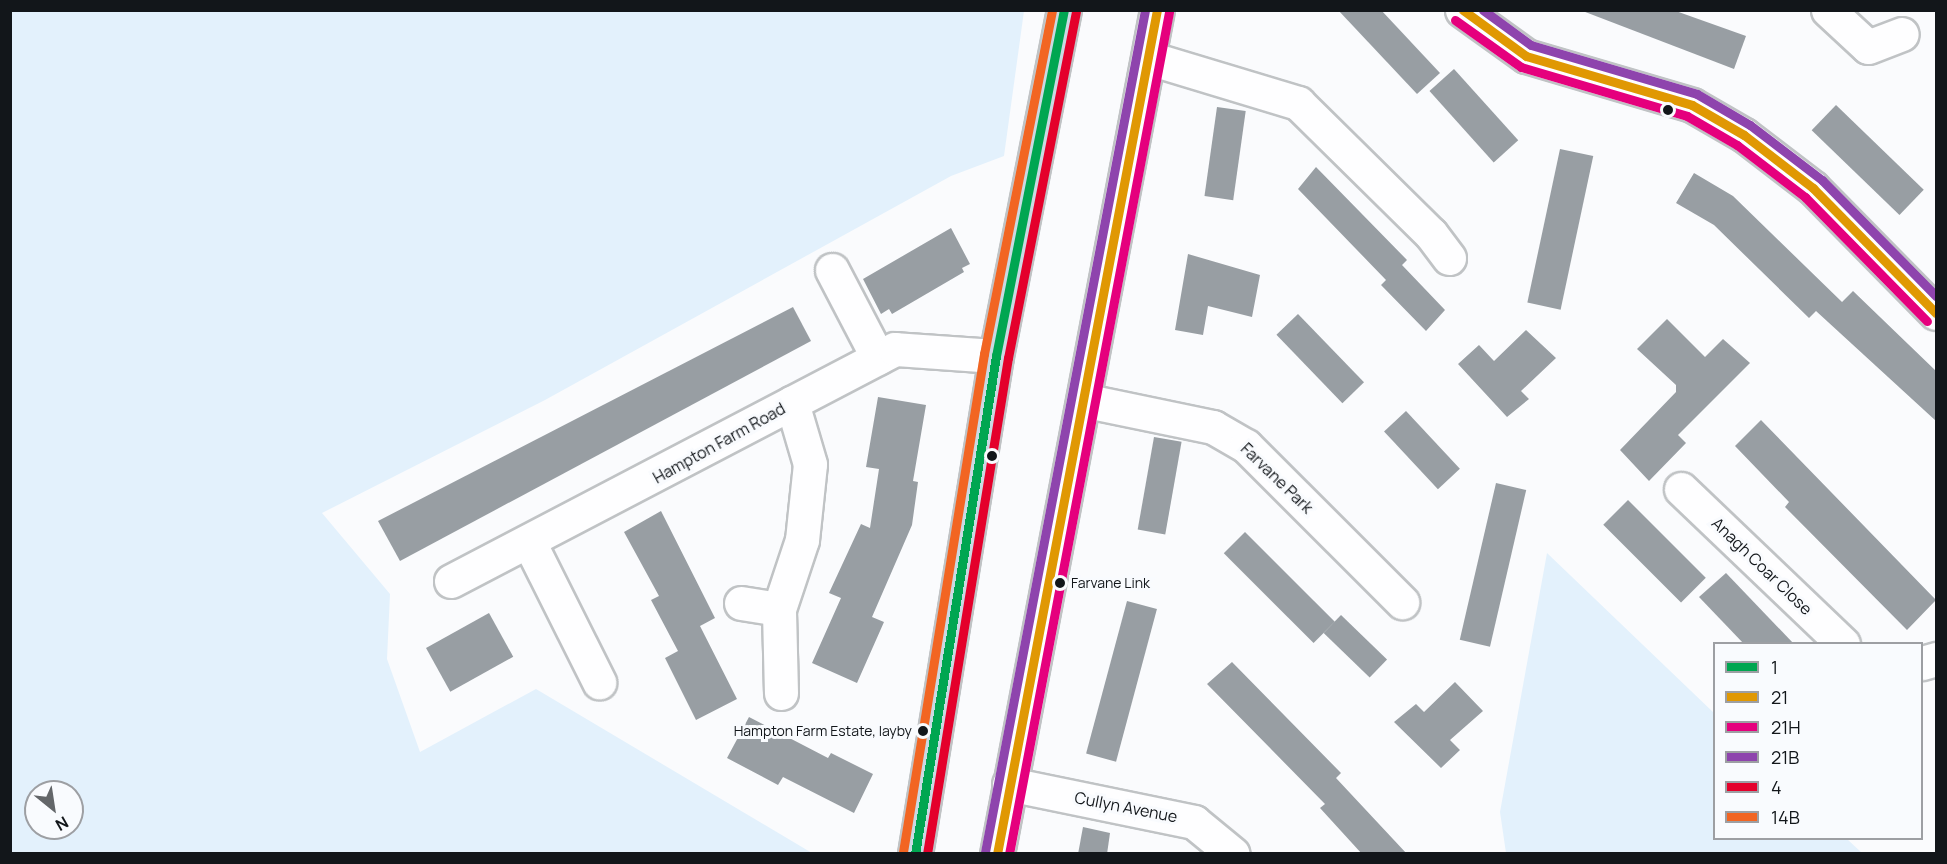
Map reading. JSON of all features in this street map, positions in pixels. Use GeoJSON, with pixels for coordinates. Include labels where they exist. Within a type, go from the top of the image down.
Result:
{"type":"FeatureCollection","features":[{"type":"Feature","properties":{"kind":"highway"},"geometry":{"type":"LineString","coordinates":[[915,854],[996,356],[1064,10]]}},
{"type":"Feature","properties":{"kind":"street"},"geometry":{"type":"LineString","coordinates":[[997,854],[1086,401],[1157,10]]}},
{"type":"Feature","properties":{"kind":"street"},"geometry":{"type":"LineString","coordinates":[[1462,10],[1526,56],[1692,105],[1744,135],[1813,188],[1936,313]]}},
{"type":"Feature","properties":{"kind":"street"},"geometry":{"type":"LineString","coordinates":[[1828,10],[1868,47],[1902,34]]}},
{"type":"Feature","properties":{"kind":"street"},"geometry":{"type":"LineString","coordinates":[[1149,58],[1298,103],[1445,238]]}},
{"type":"Feature","properties":{"kind":"street"},"geometry":{"type":"LineString","coordinates":[[832,270],[872,345]]}},
{"type":"Feature","properties":{"kind":"street","name":"Hampton Farm Road"},"geometry":{"type":"LineString","coordinates":[[451,581],[792,403],[872,345],[895,349],[996,356]]}},
{"type":"Feature","properties":{"kind":"street","name":"Farvane Park"},"geometry":{"type":"LineString","coordinates":[[1086,401],[1213,427],[1246,446],[1402,602]]}},
{"type":"Feature","properties":{"kind":"street"},"geometry":{"type":"LineString","coordinates":[[781,693],[779,609],[802,540],[810,464],[792,403]]}},
{"type":"Feature","properties":{"kind":"street","name":"Anagh Coar Close"},"geometry":{"type":"LineString","coordinates":[[1681,489],[1841,642]]}},
{"type":"Feature","properties":{"kind":"street"},"geometry":{"type":"LineString","coordinates":[[529,542],[598,682]]}},
{"type":"Feature","properties":{"kind":"street"},"geometry":{"type":"LineString","coordinates":[[741,603],[779,609]]}},
{"type":"Feature","properties":{"kind":"street","name":"Cullyn Avenue"},"geometry":{"type":"LineString","coordinates":[[1009,784],[1194,822],[1233,854]]}},
{"type":"Feature","properties":{"kind":"shaded area"},"geometry":{"type":"Polygon","coordinates":[[[10,11],[1024,11],[1004,156],[951,176],[545,400],[322,513],[390,594],[387,659],[420,752],[536,689],[812,853],[11,853],[10,11]]]}},
{"type":"Feature","properties":{"kind":"shaded area"},"geometry":{"type":"Polygon","coordinates":[[[1547,553],[1713,712],[1713,840],[1848,840],[1862,853],[1506,853],[1500,812],[1547,553]]]}},
{"type":"Feature","properties":{"kind":"building"},"geometry":{"type":"Polygon","coordinates":[[[1338,10],[1381,10],[1440,73],[1417,94],[1338,10]]]}},
{"type":"Feature","properties":{"kind":"building"},"geometry":{"type":"Polygon","coordinates":[[[1580,10],[1673,10],[1746,36],[1734,69],[1580,10]]]}},
{"type":"Feature","properties":{"kind":"building"},"geometry":{"type":"Polygon","coordinates":[[[1454,69],[1518,140],[1494,162],[1429,91],[1454,69]]]}},
{"type":"Feature","properties":{"kind":"building"},"geometry":{"type":"Polygon","coordinates":[[[1836,105],[1924,190],[1899,215],[1812,130],[1836,105]]]}},
{"type":"Feature","properties":{"kind":"building"},"geometry":{"type":"Polygon","coordinates":[[[1217,107],[1246,111],[1233,200],[1204,196],[1217,107]]]}},
{"type":"Feature","properties":{"kind":"building"},"geometry":{"type":"Polygon","coordinates":[[[1560,149],[1593,156],[1561,310],[1527,303],[1560,149]]]}},
{"type":"Feature","properties":{"kind":"building"},"geometry":{"type":"Polygon","coordinates":[[[1316,167],[1407,260],[1402,265],[1445,310],[1426,331],[1381,285],[1386,280],[1298,189],[1316,167]]]}},
{"type":"Feature","properties":{"kind":"building"},"geometry":{"type":"Polygon","coordinates":[[[1694,173],[1733,196],[1842,302],[1853,291],[1936,371],[1936,421],[1816,311],[1809,318],[1714,225],[1676,203],[1694,173]]]}},
{"type":"Feature","properties":{"kind":"building"},"geometry":{"type":"Polygon","coordinates":[[[951,228],[970,264],[962,268],[964,272],[892,314],[889,309],[881,314],[863,279],[951,228]]]}},
{"type":"Feature","properties":{"kind":"building"},"geometry":{"type":"Polygon","coordinates":[[[1188,254],[1260,275],[1252,317],[1208,306],[1203,335],[1175,330],[1188,254]]]}},
{"type":"Feature","properties":{"kind":"building"},"geometry":{"type":"Polygon","coordinates":[[[793,307],[811,341],[400,561],[378,521],[793,307]]]}},
{"type":"Feature","properties":{"kind":"building"},"geometry":{"type":"Polygon","coordinates":[[[1298,314],[1364,382],[1342,403],[1276,335],[1298,314]]]}},
{"type":"Feature","properties":{"kind":"building"},"geometry":{"type":"Polygon","coordinates":[[[1667,319],[1705,357],[1723,339],[1750,363],[1678,435],[1686,443],[1649,481],[1620,450],[1676,392],[1676,385],[1637,349],[1667,319]]]}},
{"type":"Feature","properties":{"kind":"building"},"geometry":{"type":"Polygon","coordinates":[[[1526,330],[1556,358],[1521,391],[1529,399],[1507,417],[1458,364],[1479,345],[1494,361],[1526,330]]]}},
{"type":"Feature","properties":{"kind":"building"},"geometry":{"type":"Polygon","coordinates":[[[878,397],[926,405],[913,481],[918,482],[912,525],[872,617],[884,622],[857,683],[812,663],[841,598],[829,593],[861,524],[870,528],[879,469],[866,467],[878,397]]]}},
{"type":"Feature","properties":{"kind":"building"},"geometry":{"type":"Polygon","coordinates":[[[1406,411],[1460,469],[1438,489],[1384,431],[1406,411]]]}},
{"type":"Feature","properties":{"kind":"building"},"geometry":{"type":"Polygon","coordinates":[[[1761,420],[1936,600],[1907,630],[1785,507],[1789,502],[1735,446],[1761,420]]]}},
{"type":"Feature","properties":{"kind":"building"},"geometry":{"type":"Polygon","coordinates":[[[1154,437],[1182,442],[1165,534],[1138,530],[1154,437]]]}},
{"type":"Feature","properties":{"kind":"building"},"geometry":{"type":"Polygon","coordinates":[[[1496,483],[1526,490],[1490,647],[1460,640],[1496,483]]]}},
{"type":"Feature","properties":{"kind":"building"},"geometry":{"type":"Polygon","coordinates":[[[1628,500],[1706,578],[1681,603],[1603,525],[1628,500]]]}},
{"type":"Feature","properties":{"kind":"building"},"geometry":{"type":"Polygon","coordinates":[[[661,511],[715,618],[700,626],[737,699],[696,720],[665,658],[678,651],[651,600],[659,596],[624,532],[661,511]]]}},
{"type":"Feature","properties":{"kind":"building"},"geometry":{"type":"Polygon","coordinates":[[[1245,532],[1335,622],[1314,643],[1224,553],[1245,532]]]}},
{"type":"Feature","properties":{"kind":"building"},"geometry":{"type":"Polygon","coordinates":[[[1726,573],[1792,642],[1742,642],[1699,597],[1726,573]]]}},
{"type":"Feature","properties":{"kind":"building"},"geometry":{"type":"Polygon","coordinates":[[[1127,601],[1157,609],[1116,762],[1086,754],[1127,601]]]}},
{"type":"Feature","properties":{"kind":"building"},"geometry":{"type":"Polygon","coordinates":[[[489,613],[513,657],[450,692],[426,648],[489,613]]]}},
{"type":"Feature","properties":{"kind":"building"},"geometry":{"type":"Polygon","coordinates":[[[1341,615],[1387,659],[1370,677],[1324,633],[1341,615]]]}},
{"type":"Feature","properties":{"kind":"building"},"geometry":{"type":"Polygon","coordinates":[[[1232,662],[1341,773],[1336,778],[1407,854],[1362,854],[1320,808],[1325,804],[1207,684],[1232,662]]]}},
{"type":"Feature","properties":{"kind":"building"},"geometry":{"type":"Polygon","coordinates":[[[1455,682],[1483,711],[1450,740],[1460,750],[1441,768],[1394,722],[1416,704],[1424,712],[1455,682]]]}},
{"type":"Feature","properties":{"kind":"building"},"geometry":{"type":"Polygon","coordinates":[[[749,717],[828,758],[831,753],[873,774],[854,813],[783,777],[778,785],[727,758],[749,717]]]}},
{"type":"Feature","properties":{"kind":"building"},"geometry":{"type":"Polygon","coordinates":[[[1083,827],[1110,833],[1107,854],[1078,854],[1083,827]]]}},
{"type":"Feature","properties":{"kind":"transit line","name":"14B"},"geometry":{"type":"LineString","coordinates":[[903,852],[984,354],[1052,10]]}},
{"type":"Feature","properties":{"kind":"transit line","name":"1"},"geometry":{"type":"LineString","coordinates":[[915,854],[996,356],[1064,10]]}},
{"type":"Feature","properties":{"kind":"transit line","name":"21B"},"geometry":{"type":"LineString","coordinates":[[985,852],[1145,10]]}},
{"type":"Feature","properties":{"kind":"transit line","name":"21"},"geometry":{"type":"LineString","coordinates":[[997,854],[1157,10]]}},
{"type":"Feature","properties":{"kind":"transit line","name":"21"},"geometry":{"type":"LineString","coordinates":[[1463,10],[1526,56],[1692,105],[1744,135],[1813,188],[1936,313]]}},
{"type":"Feature","properties":{"kind":"transit line","name":"21B"},"geometry":{"type":"LineString","coordinates":[[1483,10],[1531,45],[1697,94],[1750,125],[1822,180],[1936,296]]}},
{"type":"Feature","properties":{"kind":"transit line","name":"4"},"geometry":{"type":"LineString","coordinates":[[927,854],[1008,358],[1076,12]]}},
{"type":"Feature","properties":{"kind":"transit line","name":"21H"},"geometry":{"type":"LineString","coordinates":[[1009,854],[1169,12]]}},
{"type":"Feature","properties":{"kind":"transit line","name":"21H"},"geometry":{"type":"LineString","coordinates":[[1455,20],[1521,67],[1687,116],[1737,145],[1805,197],[1927,321]]}},
{"type":"Feature","properties":{"kind":"place","name":"Farvane Link"},"geometry":{"type":"Point","coordinates":[1060,583]}},
{"type":"Feature","properties":{"kind":"place","name":"Hampton Farm Estate, layby"},"geometry":{"type":"Point","coordinates":[923,731]}}]}
